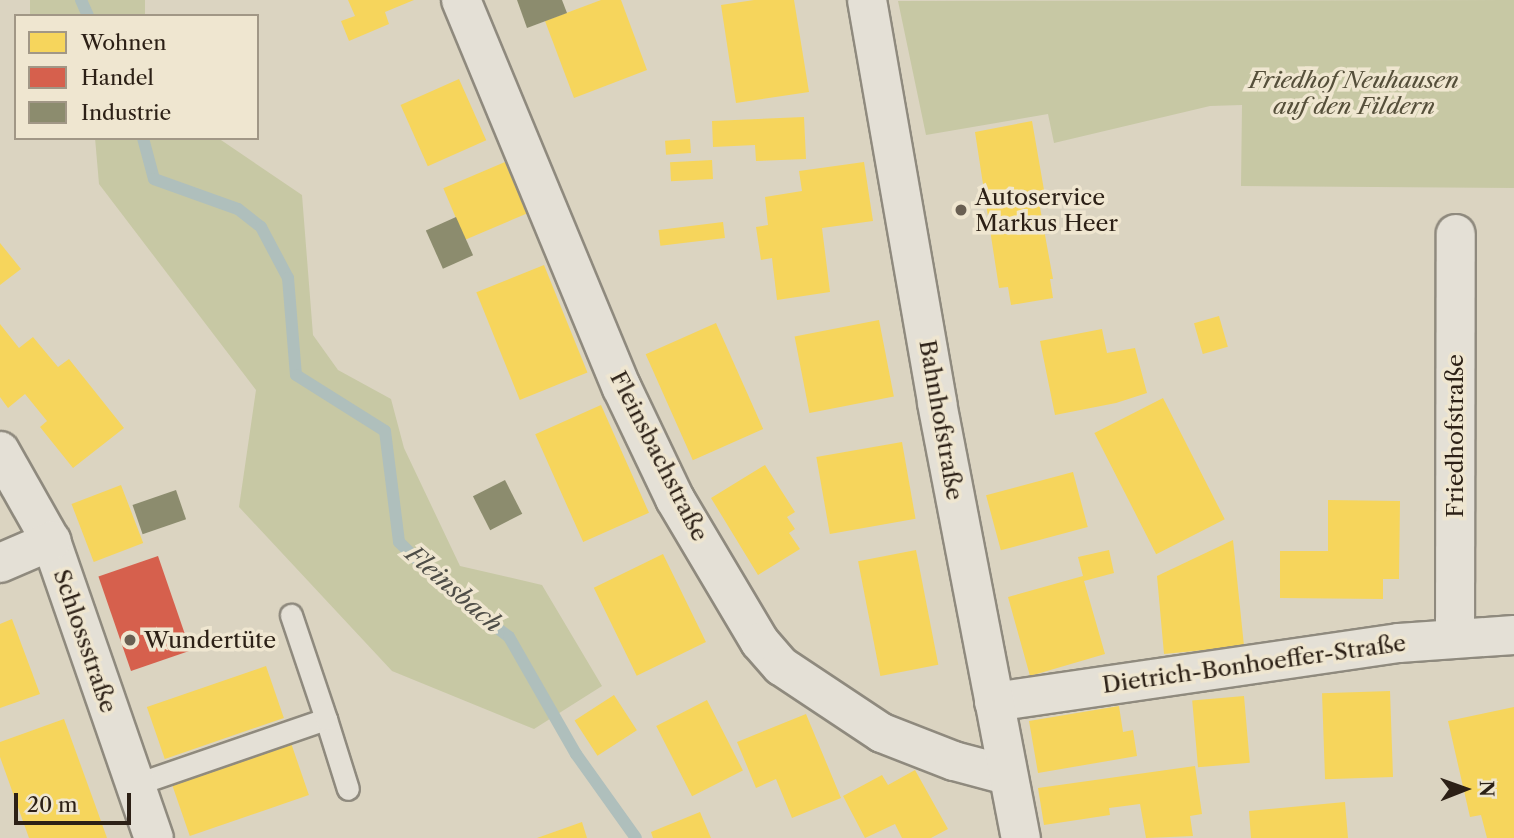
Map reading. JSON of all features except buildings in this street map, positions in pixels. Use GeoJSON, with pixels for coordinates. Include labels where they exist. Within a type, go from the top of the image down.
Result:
{"type":"FeatureCollection","features":[{"type":"Feature","properties":{"kind":"street","name":"Fleinsbachstraße"},"geometry":{"type":"LineString","coordinates":[[461,0],[622,388],[675,499],[760,642],[781,666],[882,733],[954,761],[1007,775]]}},
{"type":"Feature","properties":{"kind":"street","name":"Bahnhofstraße"},"geometry":{"type":"LineString","coordinates":[[867,0],[897,182],[1021,838]]}},
{"type":"Feature","properties":{"kind":"street","name":"Friedhofstraße"},"geometry":{"type":"LineString","coordinates":[[1455,638],[1456,234]]}},
{"type":"Feature","properties":{"kind":"street","name":"Schlossstraße"},"geometry":{"type":"LineString","coordinates":[[0,451],[10,463],[51,541],[154,838]]}},
{"type":"Feature","properties":{"kind":"street"},"geometry":{"type":"LineString","coordinates":[[0,563],[51,541]]}},
{"type":"Feature","properties":{"kind":"street","name":"Dietrich-Bonhoeffer-Straße"},"geometry":{"type":"LineString","coordinates":[[994,702],[1455,638],[1514,635]]}},
{"type":"Feature","properties":{"kind":"lane"},"geometry":{"type":"LineString","coordinates":[[291,615],[348,789]]}},
{"type":"Feature","properties":{"kind":"lane"},"geometry":{"type":"LineString","coordinates":[[134,785],[326,719]]}},
{"type":"Feature","properties":{"kind":"green space"},"geometry":{"type":"Polygon","coordinates":[[[30,0],[145,0],[145,14],[30,14],[30,0]]]}},
{"type":"Feature","properties":{"kind":"green space","name":"Friedhof Neuhausen auf den Fildern"},"geometry":{"type":"Polygon","coordinates":[[[1514,0],[1514,188],[1241,186],[1242,105],[1210,106],[1054,143],[1048,114],[926,135],[898,1],[1514,0]]]}},
{"type":"Feature","properties":{"kind":"green space"},"geometry":{"type":"Polygon","coordinates":[[[95,140],[221,140],[302,195],[313,335],[338,370],[391,399],[404,448],[460,566],[542,585],[602,686],[534,729],[392,671],[239,507],[256,390],[99,184],[95,140]]]}},
{"type":"Feature","properties":{"kind":"waterway","name":"Fleinsbach"},"geometry":{"type":"LineString","coordinates":[[81,0],[87,14]]}},
{"type":"Feature","properties":{"kind":"waterway","name":"Fleinsbach"},"geometry":{"type":"LineString","coordinates":[[144,140],[154,179],[238,209],[261,227],[288,278],[296,375],[385,431],[399,542],[450,592],[509,637],[576,754],[636,838]]}},
{"type":"Feature","properties":{"kind":"place","name":"Autoservice Markus Heer"},"geometry":{"type":"Point","coordinates":[961,210]}},
{"type":"Feature","properties":{"kind":"place","name":"Wundertüte"},"geometry":{"type":"Point","coordinates":[130,640]}}]}
